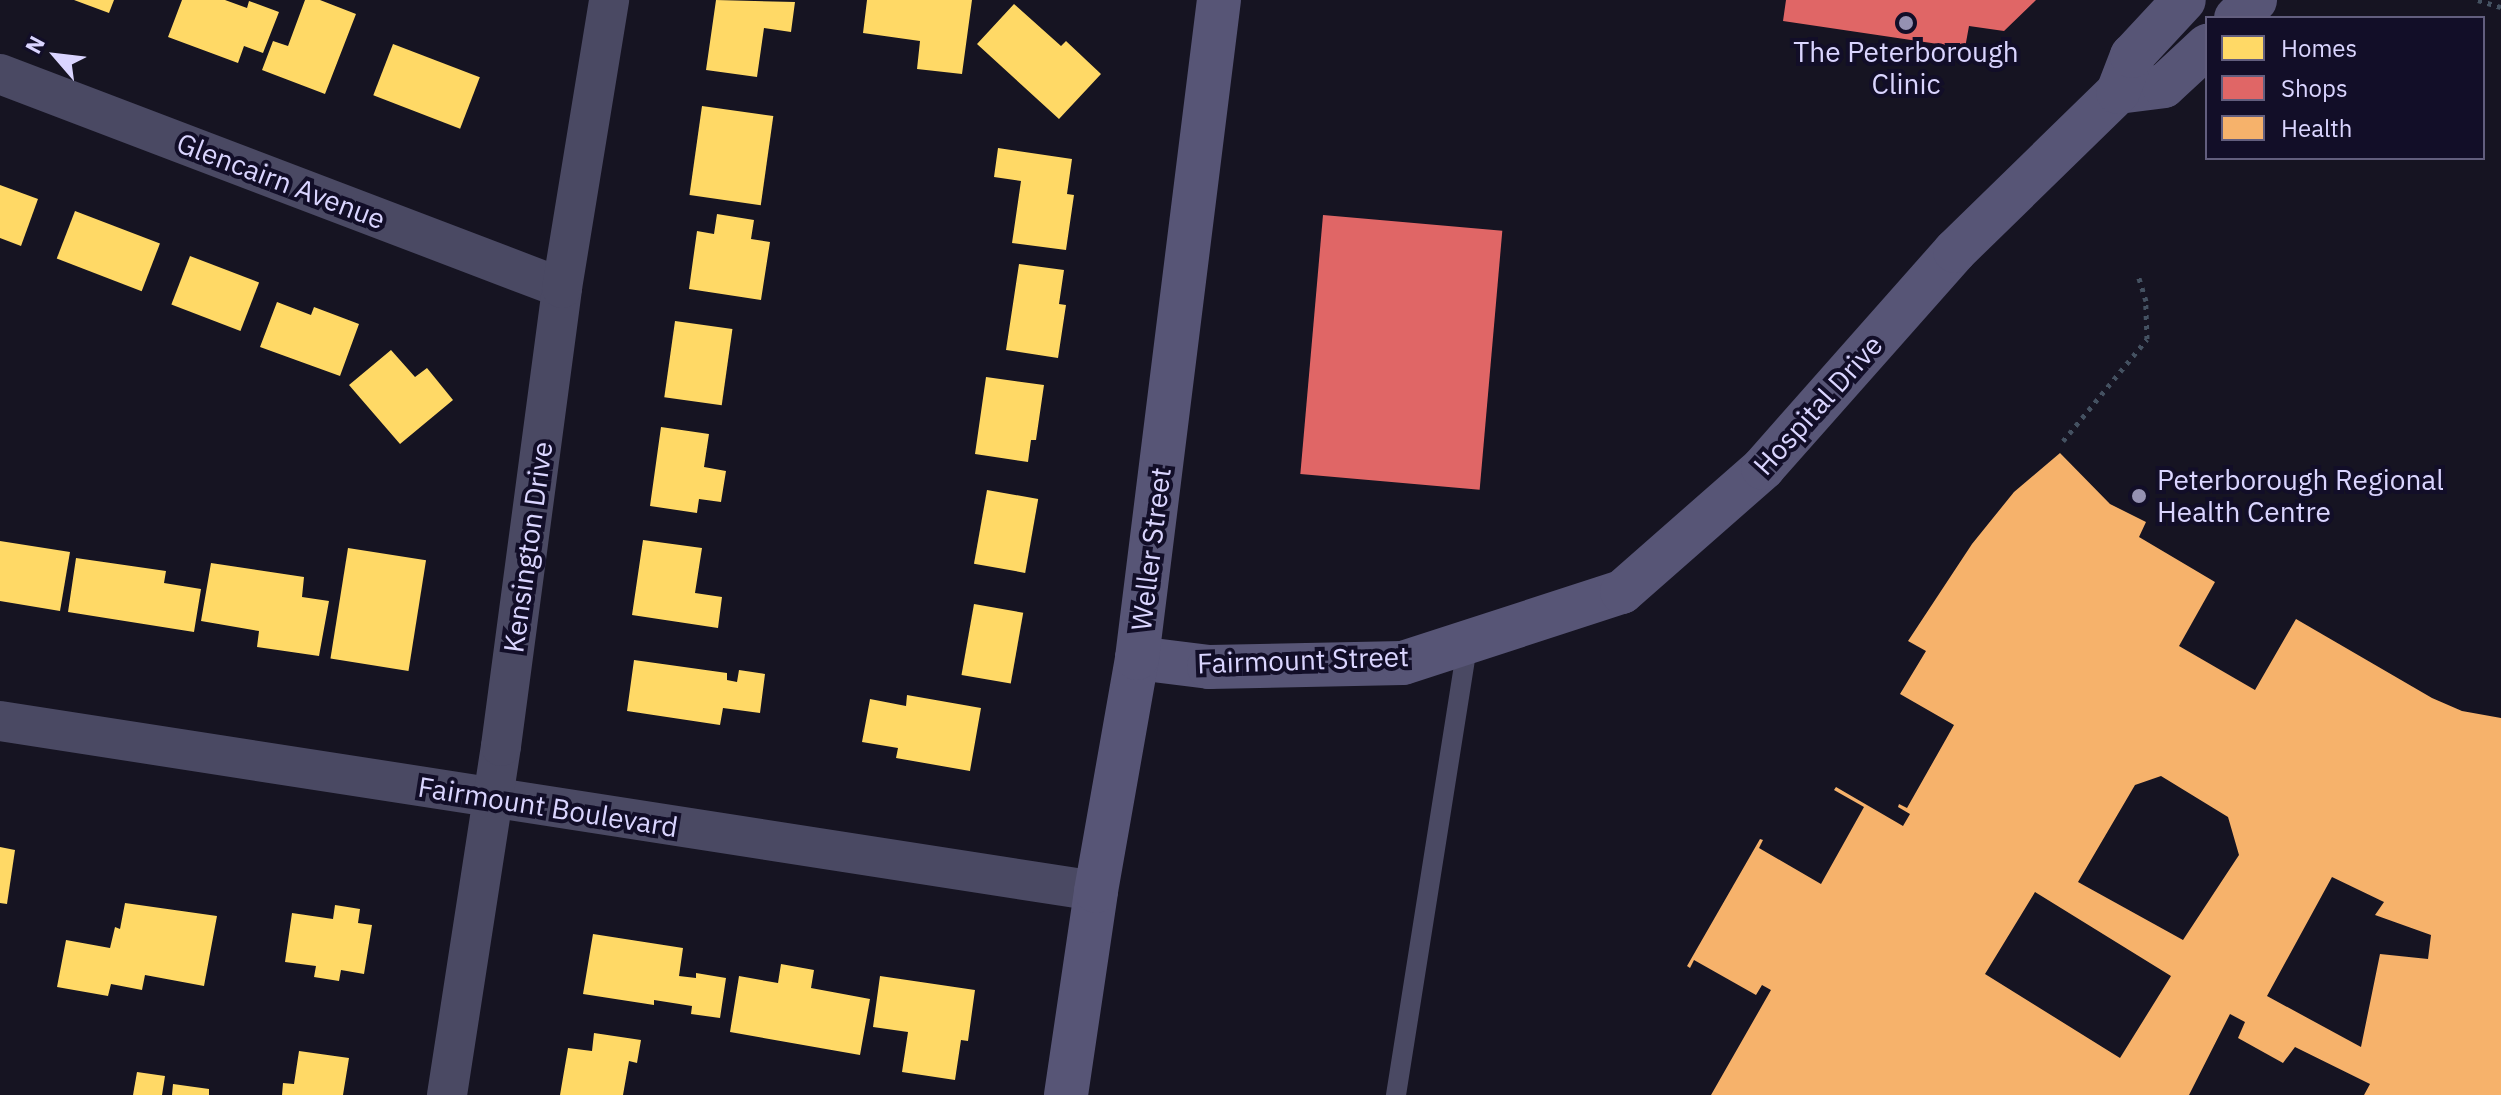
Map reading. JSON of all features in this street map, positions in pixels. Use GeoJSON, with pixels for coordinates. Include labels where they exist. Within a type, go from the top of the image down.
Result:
{"type":"FeatureCollection","features":[{"type":"Feature","properties":{"kind":"street","name":"Kensington Drive"},"geometry":{"type":"LineString","coordinates":[[447,1095],[494,799],[562,288],[609,0]]}},
{"type":"Feature","properties":{"kind":"street","name":"Weller Street"},"geometry":{"type":"LineString","coordinates":[[1066,1095],[1096,891],[1137,658],[1219,0]]}},
{"type":"Feature","properties":{"kind":"street","name":"Hospital Drive"},"geometry":{"type":"LineString","coordinates":[[1468,642],[1622,592],[1763,468],[1955,251],[2118,92],[2132,56],[2184,0]]}},
{"type":"Feature","properties":{"kind":"street"},"geometry":{"type":"LineString","coordinates":[[2238,16],[2255,0]]}},
{"type":"Feature","properties":{"kind":"street"},"geometry":{"type":"LineString","coordinates":[[2118,92],[2164,86],[2205,48]]}},
{"type":"Feature","properties":{"kind":"street","name":"Glencairn Avenue"},"geometry":{"type":"LineString","coordinates":[[0,74],[562,288]]}},
{"type":"Feature","properties":{"kind":"street","name":"Fairmount Street"},"geometry":{"type":"LineString","coordinates":[[1137,658],[1209,667],[1403,663],[1468,642]]}},
{"type":"Feature","properties":{"kind":"street","name":"Fairmount Boulevard"},"geometry":{"type":"LineString","coordinates":[[0,721],[1096,891]]}},
{"type":"Feature","properties":{"kind":"lane"},"geometry":{"type":"LineString","coordinates":[[1396,1095],[1468,642]]}},
{"type":"Feature","properties":{"kind":"path"},"geometry":{"type":"LineString","coordinates":[[2478,0],[2501,7]]}},
{"type":"Feature","properties":{"kind":"path"},"geometry":{"type":"LineString","coordinates":[[2063,441],[2147,339],[2146,301],[2138,275]]}},
{"type":"Feature","properties":{"kind":"building: Homes"},"geometry":{"type":"Polygon","coordinates":[[[74,0],[114,0],[109,13],[74,0]]]}},
{"type":"Feature","properties":{"kind":"building: Homes"},"geometry":{"type":"Polygon","coordinates":[[[182,0],[225,0],[247,8],[249,1],[279,12],[263,53],[244,46],[238,63],[168,37],[182,0]]]}},
{"type":"Feature","properties":{"kind":"building: Homes"},"geometry":{"type":"Polygon","coordinates":[[[305,0],[320,0],[356,14],[325,94],[262,70],[273,41],[288,46],[305,0]]]}},
{"type":"Feature","properties":{"kind":"building: Homes"},"geometry":{"type":"Polygon","coordinates":[[[716,0],[795,2],[791,32],[764,28],[757,77],[706,70],[716,0]]]}},
{"type":"Feature","properties":{"kind":"building: Homes"},"geometry":{"type":"Polygon","coordinates":[[[867,0],[972,0],[962,74],[917,69],[920,41],[863,33],[867,0]]]}},
{"type":"Feature","properties":{"kind":"building: Homes"},"geometry":{"type":"Polygon","coordinates":[[[1014,4],[1061,46],[1066,41],[1101,74],[1059,119],[977,44],[1014,4]]]}},
{"type":"Feature","properties":{"kind":"building: Homes"},"geometry":{"type":"Polygon","coordinates":[[[393,44],[480,77],[460,129],[373,95],[393,44]]]}},
{"type":"Feature","properties":{"kind":"building: Homes"},"geometry":{"type":"Polygon","coordinates":[[[702,106],[773,116],[761,205],[689,195],[702,106]]]}},
{"type":"Feature","properties":{"kind":"building: Homes"},"geometry":{"type":"Polygon","coordinates":[[[998,148],[1072,159],[1067,194],[1074,195],[1066,250],[1012,243],[1021,181],[994,177],[998,148]]]}},
{"type":"Feature","properties":{"kind":"building: Homes"},"geometry":{"type":"Polygon","coordinates":[[[0,185],[38,199],[21,246],[0,238],[0,185]]]}},
{"type":"Feature","properties":{"kind":"building: Homes"},"geometry":{"type":"Polygon","coordinates":[[[75,211],[160,244],[142,291],[57,259],[75,211]]]}},
{"type":"Feature","properties":{"kind":"building: Homes"},"geometry":{"type":"Polygon","coordinates":[[[717,214],[754,220],[751,239],[770,242],[761,300],[689,289],[697,231],[714,234],[717,214]]]}},
{"type":"Feature","properties":{"kind":"building: Homes"},"geometry":{"type":"Polygon","coordinates":[[[190,256],[259,283],[240,331],[171,305],[190,256]]]}},
{"type":"Feature","properties":{"kind":"building: Homes"},"geometry":{"type":"Polygon","coordinates":[[[1019,264],[1064,270],[1059,304],[1066,305],[1058,358],[1006,350],[1019,264]]]}},
{"type":"Feature","properties":{"kind":"building: Homes"},"geometry":{"type":"Polygon","coordinates":[[[277,302],[311,315],[314,307],[359,324],[340,376],[260,347],[277,302]]]}},
{"type":"Feature","properties":{"kind":"building: Homes"},"geometry":{"type":"Polygon","coordinates":[[[675,321],[732,329],[722,405],[664,397],[675,321]]]}},
{"type":"Feature","properties":{"kind":"building: Homes"},"geometry":{"type":"Polygon","coordinates":[[[391,350],[415,377],[427,368],[453,400],[400,444],[349,385],[391,350]]]}},
{"type":"Feature","properties":{"kind":"building: Homes"},"geometry":{"type":"Polygon","coordinates":[[[986,377],[1044,385],[1036,440],[1031,440],[1028,462],[975,454],[986,377]]]}},
{"type":"Feature","properties":{"kind":"building: Homes"},"geometry":{"type":"Polygon","coordinates":[[[661,427],[709,434],[704,467],[726,471],[721,502],[699,499],[697,513],[650,506],[661,427]]]}},
{"type":"Feature","properties":{"kind":"building: Homes"},"geometry":{"type":"Polygon","coordinates":[[[987,490],[1038,499],[1025,573],[974,564],[987,490]]]}},
{"type":"Feature","properties":{"kind":"building: Homes"},"geometry":{"type":"Polygon","coordinates":[[[643,540],[702,548],[695,593],[722,597],[718,628],[632,615],[643,540]]]}},
{"type":"Feature","properties":{"kind":"building: Homes"},"geometry":{"type":"Polygon","coordinates":[[[0,541],[70,552],[60,611],[0,601],[0,541]]]}},
{"type":"Feature","properties":{"kind":"building: Homes"},"geometry":{"type":"Polygon","coordinates":[[[348,548],[426,560],[409,671],[330,659],[348,548]]]}},
{"type":"Feature","properties":{"kind":"building: Homes"},"geometry":{"type":"Polygon","coordinates":[[[76,558],[166,571],[164,583],[201,589],[194,632],[68,612],[76,558]]]}},
{"type":"Feature","properties":{"kind":"building: Homes"},"geometry":{"type":"Polygon","coordinates":[[[211,563],[304,577],[302,597],[329,601],[319,656],[257,647],[259,631],[201,621],[211,563]]]}},
{"type":"Feature","properties":{"kind":"building: Homes"},"geometry":{"type":"Polygon","coordinates":[[[974,604],[1023,613],[1011,684],[961,675],[974,604]]]}},
{"type":"Feature","properties":{"kind":"building: Homes"},"geometry":{"type":"Polygon","coordinates":[[[634,660],[727,673],[727,680],[737,682],[739,670],[765,674],[760,713],[723,708],[720,725],[627,711],[634,660]]]}},
{"type":"Feature","properties":{"kind":"building: Homes"},"geometry":{"type":"Polygon","coordinates":[[[907,695],[981,708],[970,771],[896,758],[898,748],[862,742],[870,699],[906,706],[907,695]]]}},
{"type":"Feature","properties":{"kind":"building: Homes"},"geometry":{"type":"Polygon","coordinates":[[[0,847],[15,850],[7,904],[0,903],[0,847]]]}},
{"type":"Feature","properties":{"kind":"building: Homes"},"geometry":{"type":"Polygon","coordinates":[[[125,903],[217,916],[204,986],[145,975],[142,990],[111,984],[108,996],[57,987],[66,940],[110,948],[115,927],[120,929],[125,903]]]}},
{"type":"Feature","properties":{"kind":"building: Homes"},"geometry":{"type":"Polygon","coordinates":[[[335,905],[360,909],[358,923],[372,925],[364,974],[341,970],[339,981],[314,977],[316,966],[285,962],[292,913],[333,919],[335,905]]]}},
{"type":"Feature","properties":{"kind":"building: Homes"},"geometry":{"type":"Polygon","coordinates":[[[593,934],[683,948],[679,976],[696,978],[696,973],[726,978],[720,1018],[691,1014],[692,1006],[654,1000],[654,1005],[583,994],[593,934]]]}},
{"type":"Feature","properties":{"kind":"building: Homes"},"geometry":{"type":"Polygon","coordinates":[[[781,964],[814,970],[811,988],[870,999],[860,1055],[730,1032],[739,976],[778,983],[781,964]]]}},
{"type":"Feature","properties":{"kind":"building: Homes"},"geometry":{"type":"Polygon","coordinates":[[[880,976],[975,990],[968,1041],[961,1040],[955,1080],[902,1072],[908,1032],[873,1027],[880,976]]]}},
{"type":"Feature","properties":{"kind":"building: Homes"},"geometry":{"type":"Polygon","coordinates":[[[594,1033],[641,1040],[637,1063],[629,1061],[623,1095],[560,1095],[568,1048],[592,1051],[594,1033]]]}},
{"type":"Feature","properties":{"kind":"building: Homes"},"geometry":{"type":"Polygon","coordinates":[[[299,1051],[349,1058],[343,1095],[282,1095],[283,1083],[294,1084],[299,1051]]]}},
{"type":"Feature","properties":{"kind":"building: Homes"},"geometry":{"type":"Polygon","coordinates":[[[137,1072],[165,1076],[162,1095],[133,1095],[137,1072]]]}},
{"type":"Feature","properties":{"kind":"building: Homes"},"geometry":{"type":"Polygon","coordinates":[[[173,1084],[209,1089],[209,1095],[172,1095],[173,1084]]]}},
{"type":"Feature","properties":{"kind":"building: Shops","name":"The Peterborough Clinic"},"geometry":{"type":"Polygon","coordinates":[[[1786,0],[2036,0],[2004,31],[1969,26],[1965,48],[1783,21],[1786,0]]]}},
{"type":"Feature","properties":{"kind":"building: Shops"},"geometry":{"type":"Polygon","coordinates":[[[1323,215],[1502,231],[1480,490],[1300,474],[1323,215]]]}},
{"type":"Feature","properties":{"kind":"building: Health"},"geometry":{"type":"Polygon","coordinates":[[[2060,453],[2110,504],[2146,522],[2139,537],[2215,582],[2179,646],[2255,690],[2296,619],[2432,698],[2462,711],[2501,718],[2501,1095],[2364,1095],[2370,1084],[2295,1047],[2283,1063],[2238,1038],[2245,1022],[2230,1014],[2189,1095],[1711,1095],[1771,990],[1762,985],[1756,995],[1694,960],[1690,968],[1687,966],[1760,839],[1763,840],[1759,848],[1821,884],[1864,807],[1834,790],[1836,787],[1903,826],[1910,814],[1898,807],[1899,804],[1907,808],[1954,725],[1900,694],[1926,651],[1908,641],[1972,544],[2014,492],[2060,453]],[[2161,776],[2135,785],[2078,882],[2183,940],[2239,855],[2228,817],[2161,776]],[[2332,877],[2267,996],[2361,1047],[2380,954],[2428,959],[2431,935],[2375,915],[2384,902],[2332,877]],[[2035,892],[1985,974],[2120,1058],[2171,976],[2035,892]]]}},
{"type":"Feature","properties":{"kind":"place","name":"The Peterborough Clinic"},"geometry":{"type":"Point","coordinates":[1906,23]}},
{"type":"Feature","properties":{"kind":"place","name":"Peterborough Regional Health Centre"},"geometry":{"type":"Point","coordinates":[2139,496]}}]}
